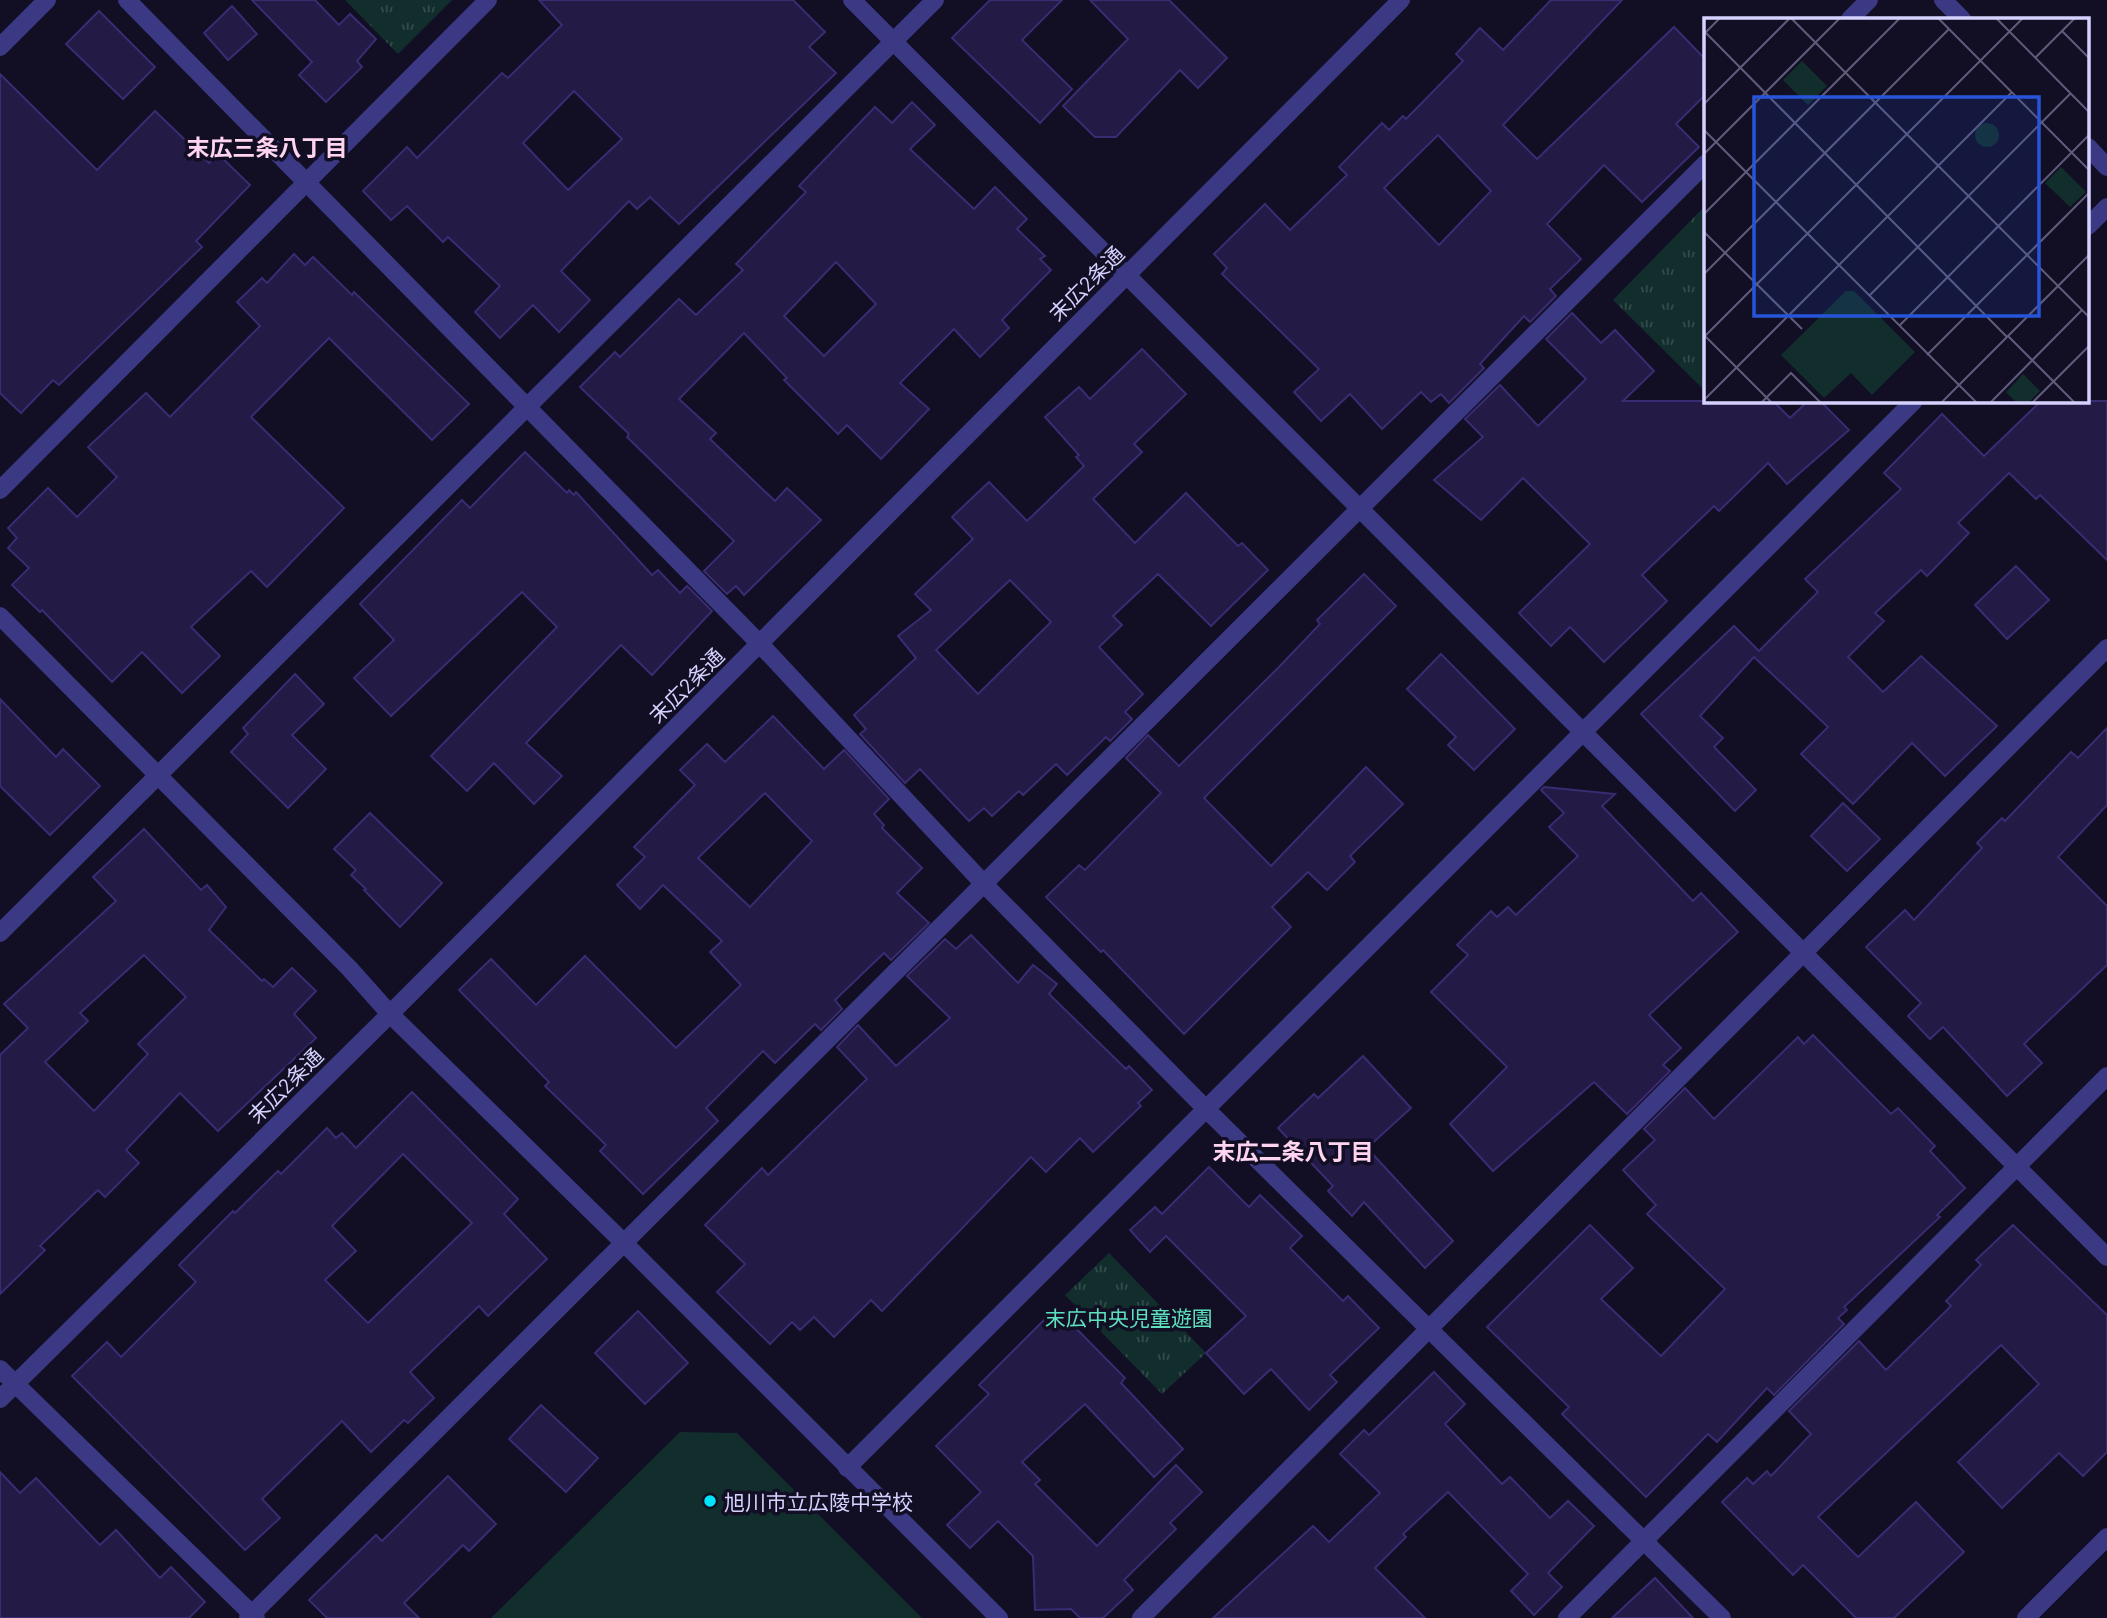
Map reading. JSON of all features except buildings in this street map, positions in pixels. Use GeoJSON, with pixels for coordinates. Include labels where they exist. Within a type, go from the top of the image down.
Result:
{"type":"FeatureCollection","features":[{"type":"Feature","properties":{"kind":"street"},"geometry":{"type":"LineString","coordinates":[[0,47],[47,0]]}},
{"type":"Feature","properties":{"kind":"street"},"geometry":{"type":"LineString","coordinates":[[127,0],[528,404],[760,644],[984,884],[1205,1108],[1646,1540],[1722,1618]]}},
{"type":"Feature","properties":{"kind":"street"},"geometry":{"type":"LineString","coordinates":[[0,490],[488,0]]}},
{"type":"Feature","properties":{"kind":"street"},"geometry":{"type":"LineString","coordinates":[[852,0],[2107,1257]]}},
{"type":"Feature","properties":{"kind":"street"},"geometry":{"type":"LineString","coordinates":[[0,933],[935,0]]}},
{"type":"Feature","properties":{"kind":"street","name":"末広2条通"},"geometry":{"type":"LineString","coordinates":[[0,1399],[390,1014],[1401,0]]}},
{"type":"Feature","properties":{"kind":"street"},"geometry":{"type":"LineString","coordinates":[[1851,18],[1869,0]]}},
{"type":"Feature","properties":{"kind":"street"},"geometry":{"type":"LineString","coordinates":[[1943,0],[1961,18]]}},
{"type":"Feature","properties":{"kind":"street"},"geometry":{"type":"LineString","coordinates":[[2090,149],[2107,167]]}},
{"type":"Feature","properties":{"kind":"street"},"geometry":{"type":"LineString","coordinates":[[0,1370],[252,1617],[622,1241],[984,884],[1704,165]]}},
{"type":"Feature","properties":{"kind":"street"},"geometry":{"type":"LineString","coordinates":[[2090,224],[2107,207]]}},
{"type":"Feature","properties":{"kind":"street"},"geometry":{"type":"LineString","coordinates":[[847,1468],[1913,402]]}},
{"type":"Feature","properties":{"kind":"street"},"geometry":{"type":"LineString","coordinates":[[0,616],[349,968],[390,1014],[622,1241],[999,1618]]}},
{"type":"Feature","properties":{"kind":"street"},"geometry":{"type":"LineString","coordinates":[[1141,1618],[2107,648]]}},
{"type":"Feature","properties":{"kind":"street"},"geometry":{"type":"LineString","coordinates":[[1567,1618],[2107,1076]]}},
{"type":"Feature","properties":{"kind":"street"},"geometry":{"type":"LineString","coordinates":[[2026,1618],[2107,1537]]}},
{"type":"Feature","properties":{"kind":"green space"},"geometry":{"type":"Polygon","coordinates":[[[345,0],[452,0],[398,54],[345,0]]]}},
{"type":"Feature","properties":{"kind":"green space"},"geometry":{"type":"Polygon","coordinates":[[[1704,207],[1704,390],[1613,300],[1704,207]]]}},
{"type":"Feature","properties":{"kind":"green space","name":"末広中央児童遊園"},"geometry":{"type":"Polygon","coordinates":[[[1109,1253],[1206,1353],[1162,1394],[1065,1295],[1109,1253]]]}},
{"type":"Feature","properties":{"kind":"green space","name":"旭川市立広陵中学校"},"geometry":{"type":"Polygon","coordinates":[[[680,1432],[737,1433],[922,1618],[491,1618],[680,1432]]]}},
{"type":"Feature","properties":{"kind":"place","name":"旭川市立広陵中学校"},"geometry":{"type":"Point","coordinates":[710,1501]}},
{"type":"Feature","properties":{"kind":"district","name":"末広三条八丁目"},"geometry":{"type":"Point","coordinates":[267,147]}},
{"type":"Feature","properties":{"kind":"district","name":"末広二条八丁目"},"geometry":{"type":"Point","coordinates":[1293,1151]}}]}
